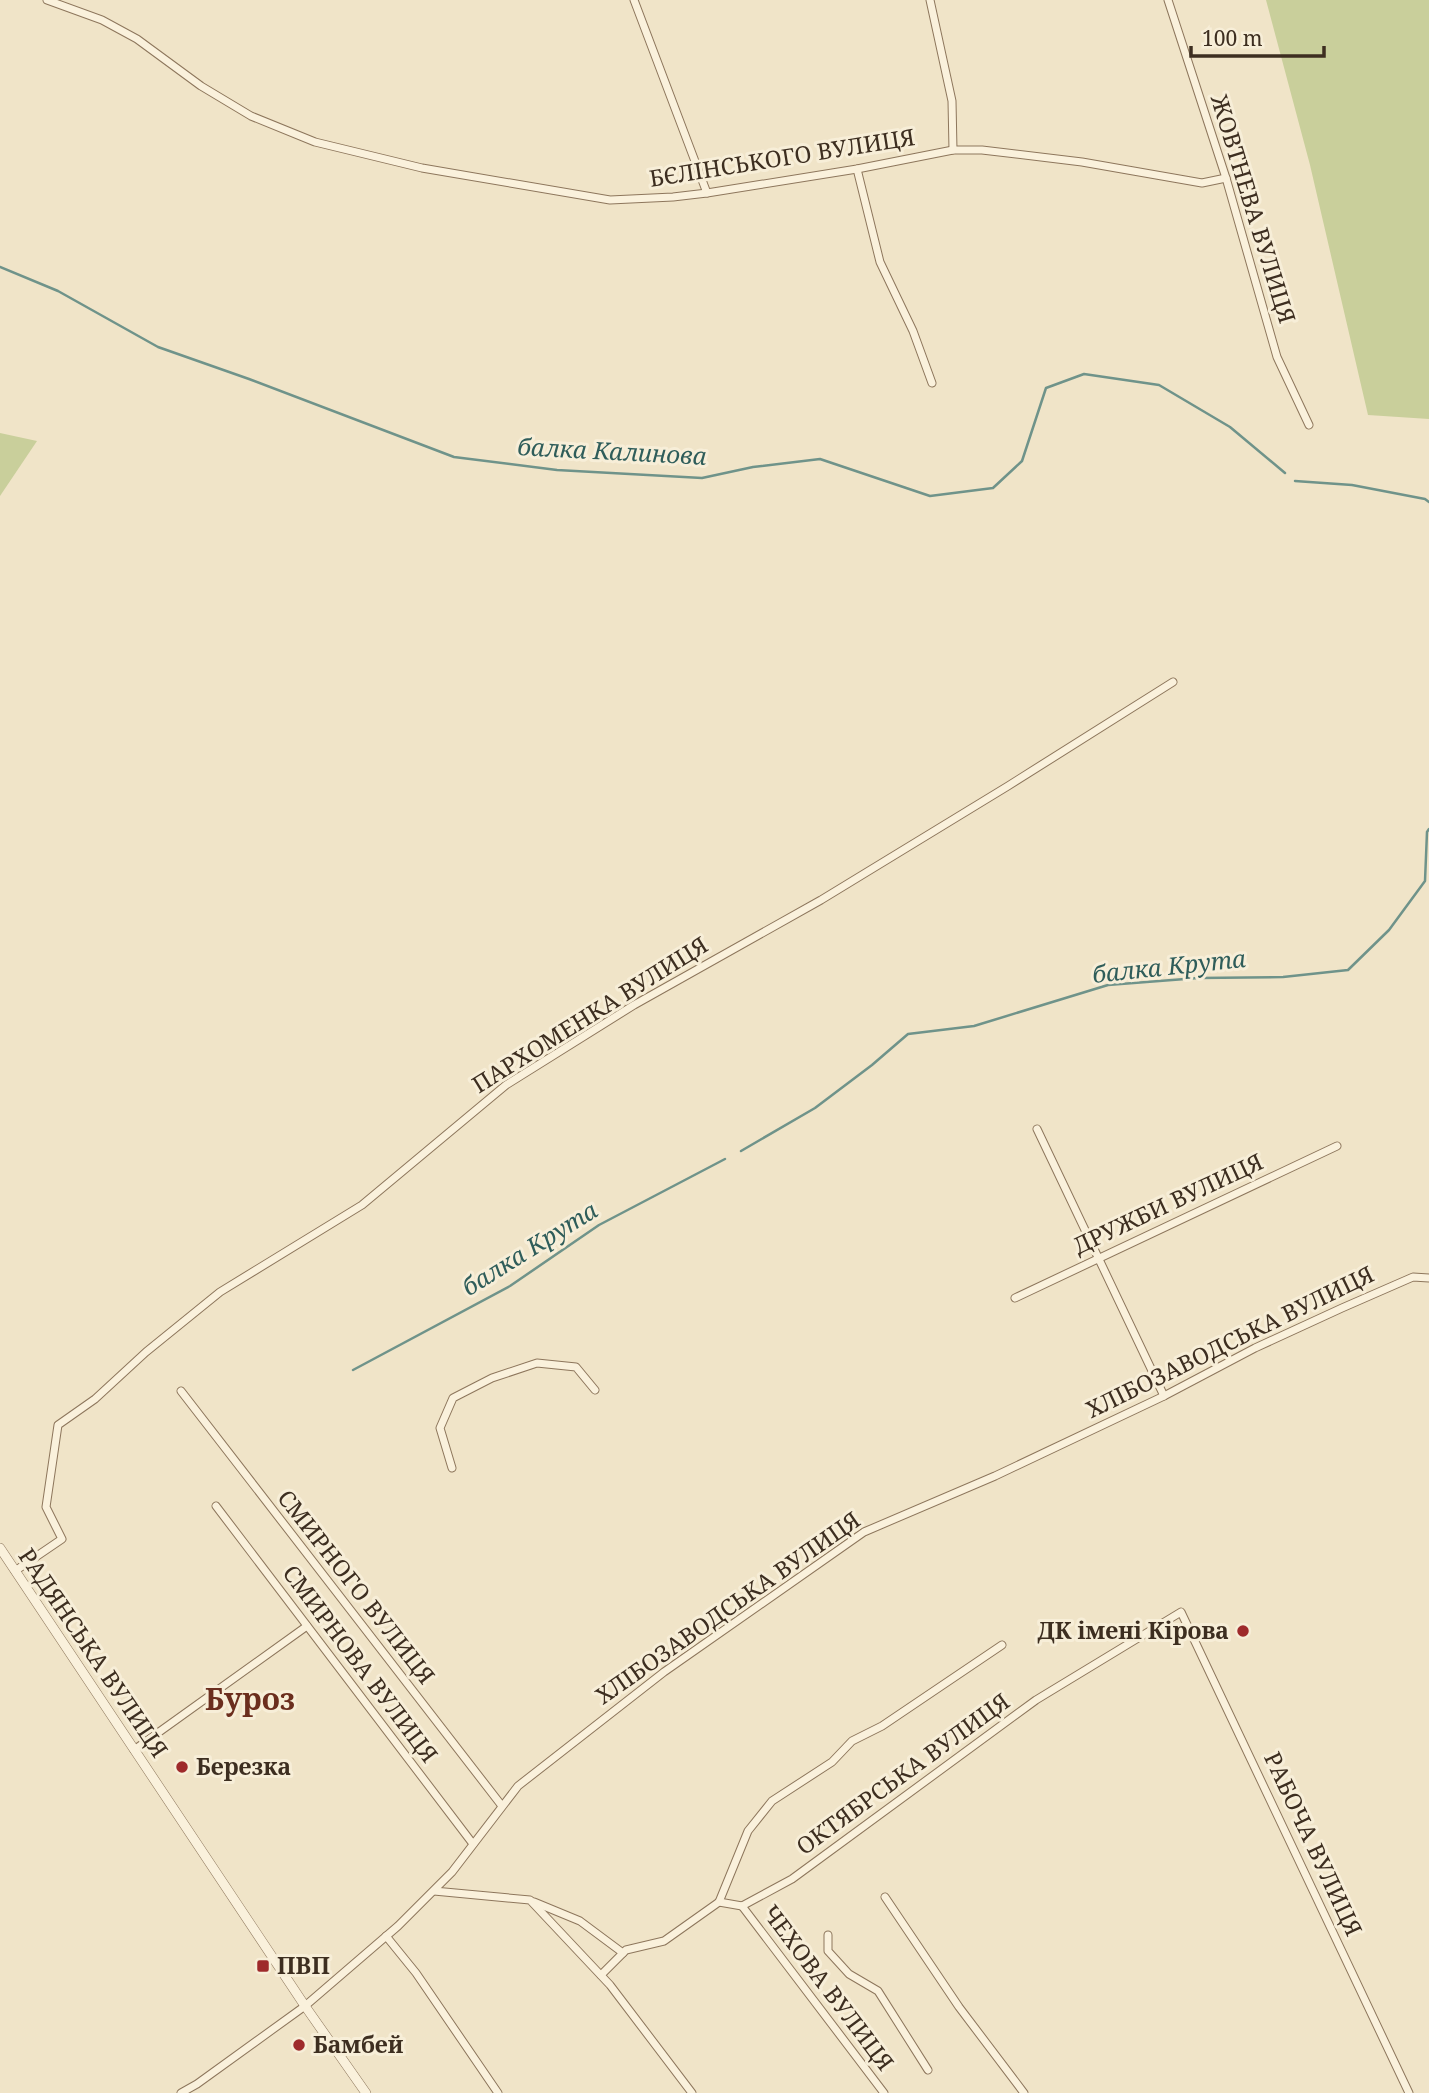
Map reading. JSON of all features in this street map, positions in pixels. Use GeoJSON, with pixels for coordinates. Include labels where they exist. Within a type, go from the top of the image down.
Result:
{"type":"FeatureCollection","features":[{"type":"Feature","properties":{"kind":"street","name":"БЄЛІНСЬКОГО ВУЛИЦЯ"},"geometry":{"type":"LineString","coordinates":[[47,0],[102,20],[137,39],[201,86],[251,116],[315,142],[422,168],[610,200],[707,193],[857,169],[953,150],[982,150],[1082,162],[1202,183],[1226,178]]}},
{"type":"Feature","properties":{"kind":"street"},"geometry":{"type":"LineString","coordinates":[[634,0],[707,193]]}},
{"type":"Feature","properties":{"kind":"street"},"geometry":{"type":"LineString","coordinates":[[930,0],[952,101],[953,150]]}},
{"type":"Feature","properties":{"kind":"street","name":"ЖОВТНЕВА ВУЛИЦЯ"},"geometry":{"type":"LineString","coordinates":[[1168,0],[1226,178],[1277,357],[1309,425]]}},
{"type":"Feature","properties":{"kind":"street"},"geometry":{"type":"LineString","coordinates":[[857,169],[880,262],[912,331],[932,383]]}},
{"type":"Feature","properties":{"kind":"street","name":"ПАРХОМЕНКА ВУЛИЦЯ"},"geometry":{"type":"LineString","coordinates":[[15,1571],[61,1539],[46,1507],[58,1425],[95,1399],[146,1352],[220,1292],[362,1205],[506,1085],[634,1005],[828,895],[1173,682]]}},
{"type":"Feature","properties":{"kind":"street"},"geometry":{"type":"LineString","coordinates":[[1037,1129],[1164,1396]]}},
{"type":"Feature","properties":{"kind":"street","name":"ДРУЖБИ ВУЛИЦЯ"},"geometry":{"type":"LineString","coordinates":[[1015,1298],[1337,1146]]}},
{"type":"Feature","properties":{"kind":"street","name":"ХЛІБОЗАВОДСЬКА ВУЛИЦЯ"},"geometry":{"type":"LineString","coordinates":[[181,2093],[304,2006],[386,1936],[452,1872],[518,1786],[664,1672],[864,1532],[995,1476],[1164,1396],[1255,1348],[1354,1303],[1413,1277],[1429,1279]]}},
{"type":"Feature","properties":{"kind":"street"},"geometry":{"type":"LineString","coordinates":[[452,1468],[440,1427],[453,1398],[492,1378],[537,1363],[576,1367],[595,1390]]}},
{"type":"Feature","properties":{"kind":"street","name":"СМИРНОГО ВУЛИЦЯ"},"geometry":{"type":"LineString","coordinates":[[181,1391],[502,1807]]}},
{"type":"Feature","properties":{"kind":"street","name":"СМИРНОВА ВУЛИЦЯ"},"geometry":{"type":"LineString","coordinates":[[216,1506],[473,1844]]}},
{"type":"Feature","properties":{"kind":"street","name":"РАДЯНСЬКА ВУЛИЦЯ"},"geometry":{"type":"LineString","coordinates":[[0,1548],[304,2006],[366,2093]]}},
{"type":"Feature","properties":{"kind":"street","name":"ОКТЯБРСЬКА ВУЛИЦЯ"},"geometry":{"type":"LineString","coordinates":[[742,1906],[792,1879],[1036,1700],[1181,1612]]}},
{"type":"Feature","properties":{"kind":"street","name":"РАБОЧА ВУЛИЦЯ"},"geometry":{"type":"LineString","coordinates":[[1181,1612],[1409,2093]]}},
{"type":"Feature","properties":{"kind":"street"},"geometry":{"type":"LineString","coordinates":[[134,1750],[307,1626]]}},
{"type":"Feature","properties":{"kind":"street"},"geometry":{"type":"LineString","coordinates":[[601,1975],[626,1950],[664,1941],[719,1902],[748,1831],[772,1801],[832,1762],[852,1741],[883,1726],[1002,1645]]}},
{"type":"Feature","properties":{"kind":"street"},"geometry":{"type":"LineString","coordinates":[[434,1891],[530,1900],[580,1921],[623,1953]]}},
{"type":"Feature","properties":{"kind":"street"},"geometry":{"type":"LineString","coordinates":[[885,1896],[959,2007],[1024,2093]]}},
{"type":"Feature","properties":{"kind":"street"},"geometry":{"type":"LineString","coordinates":[[530,1900],[601,1975],[692,2093]]}},
{"type":"Feature","properties":{"kind":"street"},"geometry":{"type":"LineString","coordinates":[[719,1902],[742,1906]]}},
{"type":"Feature","properties":{"kind":"street","name":"ЧЕХОВА ВУЛИЦЯ"},"geometry":{"type":"LineString","coordinates":[[742,1906],[884,2093]]}},
{"type":"Feature","properties":{"kind":"street"},"geometry":{"type":"LineString","coordinates":[[828,1935],[828,1951],[849,1974],[878,1991],[929,2070]]}},
{"type":"Feature","properties":{"kind":"street"},"geometry":{"type":"LineString","coordinates":[[386,1936],[416,1973],[498,2093]]}},
{"type":"Feature","properties":{"kind":"green space"},"geometry":{"type":"Polygon","coordinates":[[[1266,0],[1429,0],[1429,419],[1368,415],[1310,165],[1266,0]]]}},
{"type":"Feature","properties":{"kind":"green space"},"geometry":{"type":"Polygon","coordinates":[[[0,433],[37,441],[0,496],[0,433]]]}},
{"type":"Feature","properties":{"kind":"waterway","name":"балка Калинова"},"geometry":{"type":"LineString","coordinates":[[0,267],[58,291],[158,347],[454,457],[557,470],[702,478],[753,467],[820,459],[930,496],[993,488],[1022,461],[1046,388],[1084,374],[1159,385],[1230,427],[1285,473]]}},
{"type":"Feature","properties":{"kind":"waterway","name":"балка Калинова"},"geometry":{"type":"LineString","coordinates":[[1295,481],[1352,485],[1429,502]]}},
{"type":"Feature","properties":{"kind":"waterway","name":"балка Крута"},"geometry":{"type":"LineString","coordinates":[[741,1151],[815,1108],[908,1034],[974,1026],[1108,985],[1198,978],[1283,977],[1348,970],[1389,930],[1425,881],[1429,829]]}},
{"type":"Feature","properties":{"kind":"waterway","name":"балка Крута"},"geometry":{"type":"LineString","coordinates":[[353,1370],[510,1286],[599,1225],[725,1159]]}},
{"type":"Feature","properties":{"kind":"place","name":"ДК імені Кірова"},"geometry":{"type":"Point","coordinates":[1243,1631]}},
{"type":"Feature","properties":{"kind":"place","name":"Березка"},"geometry":{"type":"Point","coordinates":[182,1767]}},
{"type":"Feature","properties":{"kind":"place","name":"ПВП"},"geometry":{"type":"Point","coordinates":[263,1966]}},
{"type":"Feature","properties":{"kind":"place","name":"Бамбей"},"geometry":{"type":"Point","coordinates":[299,2045]}},
{"type":"Feature","properties":{"kind":"district","name":"Буроз"},"geometry":{"type":"Point","coordinates":[250,1700]}}]}
